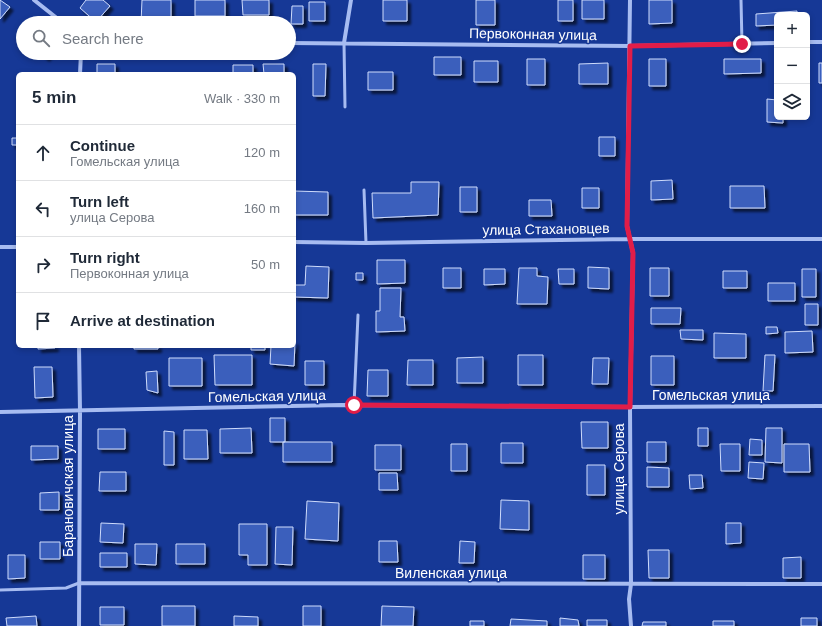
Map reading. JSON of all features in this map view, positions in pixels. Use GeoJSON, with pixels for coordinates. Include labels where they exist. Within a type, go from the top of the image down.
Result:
{"type":"FeatureCollection","features":[{"type":"Feature","properties":{"kind":"street"},"geometry":{"type":"LineString","coordinates":[[34,0],[54,16]]}},
{"type":"Feature","properties":{"kind":"street"},"geometry":{"type":"LineString","coordinates":[[344,43],[351,0]]}},
{"type":"Feature","properties":{"kind":"street","name":"улица Серова"},"geometry":{"type":"LineString","coordinates":[[630,0],[627,226],[633,253],[630,407],[630,626]]}},
{"type":"Feature","properties":{"kind":"street"},"geometry":{"type":"LineString","coordinates":[[810,42],[822,42]]}},
{"type":"Feature","properties":{"kind":"street","name":"Первоконная улица"},"geometry":{"type":"LineString","coordinates":[[296,43],[630,46],[774,43]]}},
{"type":"Feature","properties":{"kind":"street"},"geometry":{"type":"LineString","coordinates":[[80,72],[81,60]]}},
{"type":"Feature","properties":{"kind":"street","name":"улица Стахановцев"},"geometry":{"type":"LineString","coordinates":[[296,242],[366,243],[630,239],[822,239]]}},
{"type":"Feature","properties":{"kind":"street"},"geometry":{"type":"LineString","coordinates":[[0,247],[16,247]]}},
{"type":"Feature","properties":{"kind":"street","name":"Барановичская улица"},"geometry":{"type":"LineString","coordinates":[[78,348],[80,411],[79,626]]}},
{"type":"Feature","properties":{"kind":"street","name":"Гомельская улица"},"geometry":{"type":"LineString","coordinates":[[0,412],[354,405],[630,407],[822,406]]}},
{"type":"Feature","properties":{"kind":"street","name":"Виленская улица"},"geometry":{"type":"LineString","coordinates":[[79,583],[822,584]]}},
{"type":"Feature","properties":{"kind":"lane"},"geometry":{"type":"LineString","coordinates":[[741,0],[742,44]]}},
{"type":"Feature","properties":{"kind":"lane"},"geometry":{"type":"LineString","coordinates":[[344,43],[345,107]]}},
{"type":"Feature","properties":{"kind":"lane"},"geometry":{"type":"LineString","coordinates":[[364,190],[366,243]]}},
{"type":"Feature","properties":{"kind":"lane"},"geometry":{"type":"LineString","coordinates":[[354,405],[358,315]]}},
{"type":"Feature","properties":{"kind":"lane"},"geometry":{"type":"LineString","coordinates":[[0,590],[66,588],[79,583]]}},
{"type":"Feature","properties":{"kind":"building"},"geometry":{"type":"Polygon","coordinates":[[[0,0],[10,7],[0,19],[0,0]]]}},
{"type":"Feature","properties":{"kind":"building"},"geometry":{"type":"Polygon","coordinates":[[[86,0],[103,0],[110,6],[101,16],[89,16],[80,8],[86,0]]]}},
{"type":"Feature","properties":{"kind":"building"},"geometry":{"type":"Polygon","coordinates":[[[142,0],[171,0],[171,16],[141,16],[142,0]]]}},
{"type":"Feature","properties":{"kind":"building"},"geometry":{"type":"Polygon","coordinates":[[[195,0],[225,0],[225,16],[195,16],[195,0]]]}},
{"type":"Feature","properties":{"kind":"building"},"geometry":{"type":"Polygon","coordinates":[[[242,0],[269,0],[269,15],[243,15],[242,0]]]}},
{"type":"Feature","properties":{"kind":"building"},"geometry":{"type":"Polygon","coordinates":[[[383,0],[407,0],[407,21],[383,21],[383,0]]]}},
{"type":"Feature","properties":{"kind":"building"},"geometry":{"type":"Polygon","coordinates":[[[476,0],[495,0],[495,25],[476,25],[476,0]]]}},
{"type":"Feature","properties":{"kind":"building"},"geometry":{"type":"Polygon","coordinates":[[[558,0],[573,0],[573,21],[558,21],[558,0]]]}},
{"type":"Feature","properties":{"kind":"building"},"geometry":{"type":"Polygon","coordinates":[[[582,0],[604,0],[604,19],[582,19],[582,0]]]}},
{"type":"Feature","properties":{"kind":"building"},"geometry":{"type":"Polygon","coordinates":[[[649,0],[672,0],[672,23],[649,24],[649,0]]]}},
{"type":"Feature","properties":{"kind":"building"},"geometry":{"type":"Polygon","coordinates":[[[309,2],[325,2],[325,21],[309,21],[309,2]]]}},
{"type":"Feature","properties":{"kind":"building"},"geometry":{"type":"Polygon","coordinates":[[[292,6],[303,6],[303,24],[296,24],[296,16],[291,16],[292,6]]]}},
{"type":"Feature","properties":{"kind":"building"},"geometry":{"type":"Polygon","coordinates":[[[774,13],[774,25],[756,26],[756,14],[774,13]]]}},
{"type":"Feature","properties":{"kind":"building"},"geometry":{"type":"Polygon","coordinates":[[[434,57],[461,57],[461,75],[434,75],[434,57]]]}},
{"type":"Feature","properties":{"kind":"building"},"geometry":{"type":"Polygon","coordinates":[[[527,59],[545,59],[545,85],[527,85],[527,59]]]}},
{"type":"Feature","properties":{"kind":"building"},"geometry":{"type":"Polygon","coordinates":[[[649,59],[666,59],[666,86],[649,86],[649,59]]]}},
{"type":"Feature","properties":{"kind":"building"},"geometry":{"type":"Polygon","coordinates":[[[724,59],[761,59],[761,73],[724,74],[724,59]]]}},
{"type":"Feature","properties":{"kind":"building"},"geometry":{"type":"Polygon","coordinates":[[[474,61],[498,61],[498,82],[474,82],[474,61]]]}},
{"type":"Feature","properties":{"kind":"building"},"geometry":{"type":"Polygon","coordinates":[[[608,63],[608,84],[579,84],[579,64],[608,63]]]}},
{"type":"Feature","properties":{"kind":"building"},"geometry":{"type":"Polygon","coordinates":[[[819,63],[822,63],[822,83],[819,83],[819,63]]]}},
{"type":"Feature","properties":{"kind":"building"},"geometry":{"type":"Polygon","coordinates":[[[97,64],[115,64],[115,72],[97,72],[97,64]]]}},
{"type":"Feature","properties":{"kind":"building"},"geometry":{"type":"Polygon","coordinates":[[[263,64],[284,64],[284,72],[264,72],[263,64]]]}},
{"type":"Feature","properties":{"kind":"building"},"geometry":{"type":"Polygon","coordinates":[[[313,64],[326,64],[325,96],[313,96],[313,64]]]}},
{"type":"Feature","properties":{"kind":"building"},"geometry":{"type":"Polygon","coordinates":[[[233,65],[253,65],[253,72],[233,72],[233,65]]]}},
{"type":"Feature","properties":{"kind":"building"},"geometry":{"type":"Polygon","coordinates":[[[368,72],[393,72],[393,90],[368,90],[368,72]]]}},
{"type":"Feature","properties":{"kind":"building"},"geometry":{"type":"Polygon","coordinates":[[[767,99],[774,100],[774,120],[783,120],[783,123],[767,122],[767,99]]]}},
{"type":"Feature","properties":{"kind":"building"},"geometry":{"type":"Polygon","coordinates":[[[599,137],[615,137],[615,156],[599,156],[599,137]]]}},
{"type":"Feature","properties":{"kind":"building"},"geometry":{"type":"Polygon","coordinates":[[[12,138],[16,138],[16,145],[12,145],[12,138]]]}},
{"type":"Feature","properties":{"kind":"building"},"geometry":{"type":"Polygon","coordinates":[[[672,180],[673,199],[651,200],[651,181],[672,180]]]}},
{"type":"Feature","properties":{"kind":"building"},"geometry":{"type":"Polygon","coordinates":[[[411,182],[439,182],[438,215],[373,218],[372,193],[411,193],[411,182]]]}},
{"type":"Feature","properties":{"kind":"building"},"geometry":{"type":"Polygon","coordinates":[[[730,186],[764,186],[765,208],[730,208],[730,186]]]}},
{"type":"Feature","properties":{"kind":"building"},"geometry":{"type":"Polygon","coordinates":[[[460,187],[477,187],[477,212],[460,212],[460,187]]]}},
{"type":"Feature","properties":{"kind":"building"},"geometry":{"type":"Polygon","coordinates":[[[582,188],[599,188],[599,208],[582,208],[582,188]]]}},
{"type":"Feature","properties":{"kind":"building"},"geometry":{"type":"Polygon","coordinates":[[[296,191],[328,192],[328,215],[296,215],[296,191]]]}},
{"type":"Feature","properties":{"kind":"building"},"geometry":{"type":"Polygon","coordinates":[[[529,200],[551,200],[552,216],[529,216],[529,200]]]}},
{"type":"Feature","properties":{"kind":"building"},"geometry":{"type":"Polygon","coordinates":[[[377,260],[405,260],[405,283],[377,284],[377,260]]]}},
{"type":"Feature","properties":{"kind":"building"},"geometry":{"type":"Polygon","coordinates":[[[306,266],[329,267],[328,298],[296,297],[296,285],[305,285],[306,266]]]}},
{"type":"Feature","properties":{"kind":"building"},"geometry":{"type":"Polygon","coordinates":[[[588,267],[609,268],[609,289],[588,288],[588,267]]]}},
{"type":"Feature","properties":{"kind":"building"},"geometry":{"type":"Polygon","coordinates":[[[443,268],[461,268],[461,288],[443,288],[443,268]]]}},
{"type":"Feature","properties":{"kind":"building"},"geometry":{"type":"Polygon","coordinates":[[[519,268],[537,268],[537,276],[548,277],[547,304],[517,304],[519,268]]]}},
{"type":"Feature","properties":{"kind":"building"},"geometry":{"type":"Polygon","coordinates":[[[650,268],[669,268],[669,296],[650,296],[650,268]]]}},
{"type":"Feature","properties":{"kind":"building"},"geometry":{"type":"Polygon","coordinates":[[[484,269],[505,269],[505,284],[484,285],[484,269]]]}},
{"type":"Feature","properties":{"kind":"building"},"geometry":{"type":"Polygon","coordinates":[[[558,269],[574,269],[574,284],[559,284],[558,269]]]}},
{"type":"Feature","properties":{"kind":"building"},"geometry":{"type":"Polygon","coordinates":[[[802,269],[816,269],[816,297],[802,297],[802,269]]]}},
{"type":"Feature","properties":{"kind":"building"},"geometry":{"type":"Polygon","coordinates":[[[723,271],[747,271],[747,288],[723,288],[723,271]]]}},
{"type":"Feature","properties":{"kind":"building"},"geometry":{"type":"Polygon","coordinates":[[[356,273],[363,273],[363,280],[356,280],[356,273]]]}},
{"type":"Feature","properties":{"kind":"building"},"geometry":{"type":"Polygon","coordinates":[[[768,283],[795,283],[795,301],[768,301],[768,283]]]}},
{"type":"Feature","properties":{"kind":"building"},"geometry":{"type":"Polygon","coordinates":[[[380,288],[401,288],[400,317],[404,317],[405,331],[376,332],[376,311],[380,311],[380,288]]]}},
{"type":"Feature","properties":{"kind":"building"},"geometry":{"type":"Polygon","coordinates":[[[805,304],[818,304],[818,325],[805,325],[805,304]]]}},
{"type":"Feature","properties":{"kind":"building"},"geometry":{"type":"Polygon","coordinates":[[[651,308],[681,308],[680,324],[651,324],[651,308]]]}},
{"type":"Feature","properties":{"kind":"building"},"geometry":{"type":"Polygon","coordinates":[[[766,327],[777,327],[778,333],[766,334],[766,327]]]}},
{"type":"Feature","properties":{"kind":"building"},"geometry":{"type":"Polygon","coordinates":[[[680,330],[703,330],[703,340],[681,339],[680,330]]]}},
{"type":"Feature","properties":{"kind":"building"},"geometry":{"type":"Polygon","coordinates":[[[812,331],[813,352],[785,353],[785,332],[812,331]]]}},
{"type":"Feature","properties":{"kind":"building"},"geometry":{"type":"Polygon","coordinates":[[[714,333],[746,334],[746,358],[714,358],[714,333]]]}},
{"type":"Feature","properties":{"kind":"building"},"geometry":{"type":"Polygon","coordinates":[[[134,348],[158,348],[158,349],[134,348]]]}},
{"type":"Feature","properties":{"kind":"building"},"geometry":{"type":"Polygon","coordinates":[[[251,348],[265,348],[265,350],[251,350],[251,348]]]}},
{"type":"Feature","properties":{"kind":"building"},"geometry":{"type":"Polygon","coordinates":[[[271,348],[295,348],[294,366],[270,364],[271,348]]]}},
{"type":"Feature","properties":{"kind":"building"},"geometry":{"type":"Polygon","coordinates":[[[214,355],[252,355],[252,385],[215,385],[214,355]]]}},
{"type":"Feature","properties":{"kind":"building"},"geometry":{"type":"Polygon","coordinates":[[[518,355],[543,355],[543,385],[518,385],[518,355]]]}},
{"type":"Feature","properties":{"kind":"building"},"geometry":{"type":"Polygon","coordinates":[[[765,355],[775,355],[773,391],[763,391],[765,355]]]}},
{"type":"Feature","properties":{"kind":"building"},"geometry":{"type":"Polygon","coordinates":[[[651,356],[674,356],[674,385],[651,385],[651,356]]]}},
{"type":"Feature","properties":{"kind":"building"},"geometry":{"type":"Polygon","coordinates":[[[483,357],[483,383],[457,383],[457,358],[483,357]]]}},
{"type":"Feature","properties":{"kind":"building"},"geometry":{"type":"Polygon","coordinates":[[[169,358],[202,358],[202,386],[169,386],[169,358]]]}},
{"type":"Feature","properties":{"kind":"building"},"geometry":{"type":"Polygon","coordinates":[[[593,358],[609,358],[608,384],[592,384],[593,358]]]}},
{"type":"Feature","properties":{"kind":"building"},"geometry":{"type":"Polygon","coordinates":[[[408,360],[433,360],[433,385],[407,385],[408,360]]]}},
{"type":"Feature","properties":{"kind":"building"},"geometry":{"type":"Polygon","coordinates":[[[305,361],[324,361],[324,385],[305,385],[305,361]]]}},
{"type":"Feature","properties":{"kind":"building"},"geometry":{"type":"Polygon","coordinates":[[[34,367],[52,367],[53,397],[35,398],[34,367]]]}},
{"type":"Feature","properties":{"kind":"building"},"geometry":{"type":"Polygon","coordinates":[[[368,370],[388,370],[388,396],[367,396],[368,370]]]}},
{"type":"Feature","properties":{"kind":"building"},"geometry":{"type":"Polygon","coordinates":[[[157,371],[158,393],[147,390],[146,372],[157,371]]]}},
{"type":"Feature","properties":{"kind":"building"},"geometry":{"type":"Polygon","coordinates":[[[270,418],[285,418],[285,442],[270,442],[270,418]]]}},
{"type":"Feature","properties":{"kind":"building"},"geometry":{"type":"Polygon","coordinates":[[[581,422],[608,422],[608,448],[582,448],[581,422]]]}},
{"type":"Feature","properties":{"kind":"building"},"geometry":{"type":"Polygon","coordinates":[[[251,428],[252,453],[220,453],[220,429],[251,428]]]}},
{"type":"Feature","properties":{"kind":"building"},"geometry":{"type":"Polygon","coordinates":[[[698,428],[708,428],[708,446],[698,446],[698,428]]]}},
{"type":"Feature","properties":{"kind":"building"},"geometry":{"type":"Polygon","coordinates":[[[766,428],[782,428],[782,463],[765,462],[766,428]]]}},
{"type":"Feature","properties":{"kind":"building"},"geometry":{"type":"Polygon","coordinates":[[[98,429],[125,429],[125,449],[98,449],[98,429]]]}},
{"type":"Feature","properties":{"kind":"building"},"geometry":{"type":"Polygon","coordinates":[[[184,430],[207,430],[208,459],[184,459],[184,430]]]}},
{"type":"Feature","properties":{"kind":"building"},"geometry":{"type":"Polygon","coordinates":[[[164,431],[174,432],[174,465],[164,465],[164,431]]]}},
{"type":"Feature","properties":{"kind":"building"},"geometry":{"type":"Polygon","coordinates":[[[750,439],[762,440],[762,455],[749,455],[750,439]]]}},
{"type":"Feature","properties":{"kind":"building"},"geometry":{"type":"Polygon","coordinates":[[[283,442],[332,442],[332,462],[283,462],[283,442]]]}},
{"type":"Feature","properties":{"kind":"building"},"geometry":{"type":"Polygon","coordinates":[[[647,442],[666,442],[666,462],[647,462],[647,442]]]}},
{"type":"Feature","properties":{"kind":"building"},"geometry":{"type":"Polygon","coordinates":[[[501,443],[523,443],[523,463],[501,463],[501,443]]]}},
{"type":"Feature","properties":{"kind":"building"},"geometry":{"type":"Polygon","coordinates":[[[451,444],[467,444],[467,471],[451,471],[451,444]]]}},
{"type":"Feature","properties":{"kind":"building"},"geometry":{"type":"Polygon","coordinates":[[[720,444],[740,444],[740,471],[721,471],[720,444]]]}},
{"type":"Feature","properties":{"kind":"building"},"geometry":{"type":"Polygon","coordinates":[[[784,444],[809,444],[810,472],[784,472],[784,444]]]}},
{"type":"Feature","properties":{"kind":"building"},"geometry":{"type":"Polygon","coordinates":[[[375,445],[401,445],[401,470],[375,470],[375,445]]]}},
{"type":"Feature","properties":{"kind":"building"},"geometry":{"type":"Polygon","coordinates":[[[31,446],[58,446],[58,459],[31,460],[31,446]]]}},
{"type":"Feature","properties":{"kind":"building"},"geometry":{"type":"Polygon","coordinates":[[[749,462],[764,463],[763,479],[748,478],[749,462]]]}},
{"type":"Feature","properties":{"kind":"building"},"geometry":{"type":"Polygon","coordinates":[[[587,465],[605,465],[605,495],[587,495],[587,465]]]}},
{"type":"Feature","properties":{"kind":"building"},"geometry":{"type":"Polygon","coordinates":[[[647,467],[669,468],[669,487],[647,487],[647,467]]]}},
{"type":"Feature","properties":{"kind":"building"},"geometry":{"type":"Polygon","coordinates":[[[100,472],[126,472],[126,491],[99,491],[100,472]]]}},
{"type":"Feature","properties":{"kind":"building"},"geometry":{"type":"Polygon","coordinates":[[[379,473],[397,473],[398,490],[379,490],[379,473]]]}},
{"type":"Feature","properties":{"kind":"building"},"geometry":{"type":"Polygon","coordinates":[[[689,475],[702,475],[703,488],[690,489],[689,475]]]}},
{"type":"Feature","properties":{"kind":"building"},"geometry":{"type":"Polygon","coordinates":[[[59,492],[59,510],[40,510],[40,493],[59,492]]]}},
{"type":"Feature","properties":{"kind":"building"},"geometry":{"type":"Polygon","coordinates":[[[501,500],[529,501],[529,530],[500,529],[501,500]]]}},
{"type":"Feature","properties":{"kind":"building"},"geometry":{"type":"Polygon","coordinates":[[[307,501],[339,503],[338,541],[305,539],[307,501]]]}},
{"type":"Feature","properties":{"kind":"building"},"geometry":{"type":"Polygon","coordinates":[[[101,523],[124,524],[123,543],[100,542],[101,523]]]}},
{"type":"Feature","properties":{"kind":"building"},"geometry":{"type":"Polygon","coordinates":[[[726,523],[741,523],[741,543],[726,544],[726,523]]]}},
{"type":"Feature","properties":{"kind":"building"},"geometry":{"type":"Polygon","coordinates":[[[239,524],[267,524],[267,565],[248,565],[248,555],[239,555],[239,524]]]}},
{"type":"Feature","properties":{"kind":"building"},"geometry":{"type":"Polygon","coordinates":[[[276,527],[293,527],[292,565],[275,564],[276,527]]]}},
{"type":"Feature","properties":{"kind":"building"},"geometry":{"type":"Polygon","coordinates":[[[379,541],[397,541],[398,562],[379,562],[379,541]]]}},
{"type":"Feature","properties":{"kind":"building"},"geometry":{"type":"Polygon","coordinates":[[[460,541],[475,542],[474,563],[459,563],[460,541]]]}},
{"type":"Feature","properties":{"kind":"building"},"geometry":{"type":"Polygon","coordinates":[[[40,542],[60,542],[60,559],[40,559],[40,542]]]}},
{"type":"Feature","properties":{"kind":"building"},"geometry":{"type":"Polygon","coordinates":[[[135,544],[157,544],[156,565],[135,564],[135,544]]]}},
{"type":"Feature","properties":{"kind":"building"},"geometry":{"type":"Polygon","coordinates":[[[176,544],[205,544],[205,564],[176,564],[176,544]]]}},
{"type":"Feature","properties":{"kind":"building"},"geometry":{"type":"Polygon","coordinates":[[[648,550],[669,550],[669,578],[649,578],[648,550]]]}},
{"type":"Feature","properties":{"kind":"building"},"geometry":{"type":"Polygon","coordinates":[[[100,553],[127,553],[127,567],[100,567],[100,553]]]}},
{"type":"Feature","properties":{"kind":"building"},"geometry":{"type":"Polygon","coordinates":[[[8,555],[25,555],[25,578],[8,579],[8,555]]]}},
{"type":"Feature","properties":{"kind":"building"},"geometry":{"type":"Polygon","coordinates":[[[583,555],[605,555],[605,579],[583,579],[583,555]]]}},
{"type":"Feature","properties":{"kind":"building"},"geometry":{"type":"Polygon","coordinates":[[[801,557],[801,578],[783,578],[783,558],[801,557]]]}},
{"type":"Feature","properties":{"kind":"building"},"geometry":{"type":"Polygon","coordinates":[[[162,606],[195,606],[195,626],[162,626],[162,606]]]}},
{"type":"Feature","properties":{"kind":"building"},"geometry":{"type":"Polygon","coordinates":[[[303,606],[321,606],[321,626],[303,626],[303,606]]]}},
{"type":"Feature","properties":{"kind":"building"},"geometry":{"type":"Polygon","coordinates":[[[382,606],[414,607],[413,626],[381,626],[382,606]]]}},
{"type":"Feature","properties":{"kind":"building"},"geometry":{"type":"Polygon","coordinates":[[[100,607],[124,607],[124,625],[100,625],[100,607]]]}},
{"type":"Feature","properties":{"kind":"building"},"geometry":{"type":"Polygon","coordinates":[[[36,616],[37,626],[7,626],[6,618],[36,616]]]}},
{"type":"Feature","properties":{"kind":"building"},"geometry":{"type":"Polygon","coordinates":[[[234,616],[258,617],[258,626],[234,626],[234,616]]]}},
{"type":"Feature","properties":{"kind":"building"},"geometry":{"type":"Polygon","coordinates":[[[560,618],[578,620],[579,626],[560,626],[560,618]]]}},
{"type":"Feature","properties":{"kind":"building"},"geometry":{"type":"Polygon","coordinates":[[[801,618],[817,618],[817,626],[801,626],[801,618]]]}},
{"type":"Feature","properties":{"kind":"building"},"geometry":{"type":"Polygon","coordinates":[[[511,619],[547,621],[547,626],[510,626],[511,619]]]}},
{"type":"Feature","properties":{"kind":"building"},"geometry":{"type":"Polygon","coordinates":[[[587,620],[607,620],[607,626],[587,626],[587,620]]]}},
{"type":"Feature","properties":{"kind":"building"},"geometry":{"type":"Polygon","coordinates":[[[470,621],[484,621],[484,626],[470,626],[470,621]]]}},
{"type":"Feature","properties":{"kind":"building"},"geometry":{"type":"Polygon","coordinates":[[[713,621],[734,621],[734,626],[713,626],[713,621]]]}},
{"type":"Feature","properties":{"kind":"building"},"geometry":{"type":"Polygon","coordinates":[[[643,622],[666,622],[666,626],[642,626],[643,622]]]}},
{"type":"Feature","properties":{"kind":"route"},"geometry":{"type":"LineString","coordinates":[[354,405],[630,407],[633,253],[627,226],[630,46],[742,44]]}}]}
